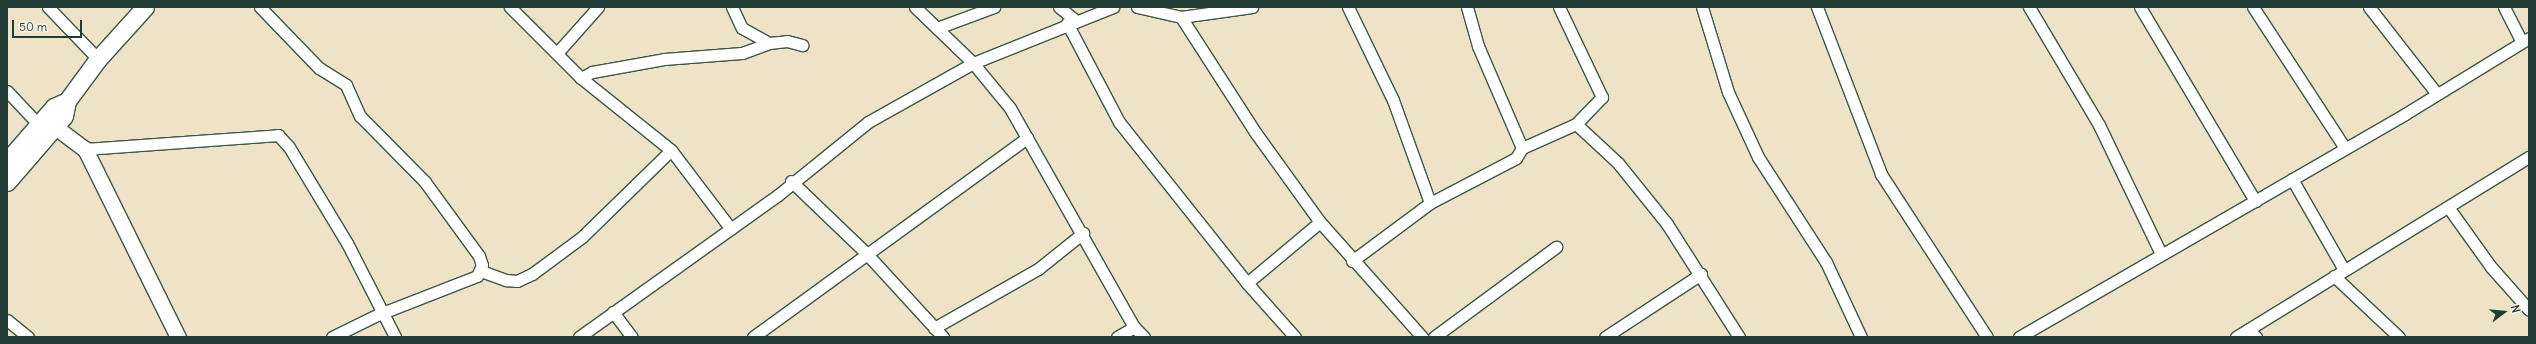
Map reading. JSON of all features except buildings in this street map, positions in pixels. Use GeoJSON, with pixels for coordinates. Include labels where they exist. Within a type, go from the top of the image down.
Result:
{"type":"FeatureCollection","features":[{"type":"Feature","properties":{"kind":"main road"},"geometry":{"type":"LineString","coordinates":[[7,161],[46,125],[64,116],[67,101],[98,59],[144,7]]}},
{"type":"Feature","properties":{"kind":"main road"},"geometry":{"type":"LineString","coordinates":[[7,182],[46,125]]}},
{"type":"Feature","properties":{"kind":"street"},"geometry":{"type":"LineString","coordinates":[[48,7],[98,59]]}},
{"type":"Feature","properties":{"kind":"street"},"geometry":{"type":"LineString","coordinates":[[260,7],[319,68],[348,88],[360,116],[424,182],[479,256],[482,271]]}},
{"type":"Feature","properties":{"kind":"street"},"geometry":{"type":"LineString","coordinates":[[510,7],[581,78],[671,150],[731,229]]}},
{"type":"Feature","properties":{"kind":"street"},"geometry":{"type":"LineString","coordinates":[[557,53],[598,7]]}},
{"type":"Feature","properties":{"kind":"street"},"geometry":{"type":"LineString","coordinates":[[732,7],[742,28],[769,43]]}},
{"type":"Feature","properties":{"kind":"street"},"geometry":{"type":"LineString","coordinates":[[915,7],[973,63],[1010,108],[1084,233],[1134,327],[1144,337]]}},
{"type":"Feature","properties":{"kind":"street"},"geometry":{"type":"LineString","coordinates":[[937,28],[994,7]]}},
{"type":"Feature","properties":{"kind":"street"},"geometry":{"type":"LineString","coordinates":[[1059,7],[1071,21],[1120,122],[1247,283],[1295,337]]}},
{"type":"Feature","properties":{"kind":"street"},"geometry":{"type":"LineString","coordinates":[[579,337],[731,229],[868,122],[973,63],[1071,21],[1113,7]]}},
{"type":"Feature","properties":{"kind":"street"},"geometry":{"type":"LineString","coordinates":[[1136,7],[1180,17],[1252,7]]}},
{"type":"Feature","properties":{"kind":"street"},"geometry":{"type":"LineString","coordinates":[[1348,7],[1393,100],[1430,203]]}},
{"type":"Feature","properties":{"kind":"street"},"geometry":{"type":"LineString","coordinates":[[1467,7],[1478,46],[1522,148]]}},
{"type":"Feature","properties":{"kind":"street"},"geometry":{"type":"LineString","coordinates":[[1352,261],[1430,203],[1516,158],[1522,148],[1576,124],[1602,97],[1559,7]]}},
{"type":"Feature","properties":{"kind":"street"},"geometry":{"type":"LineString","coordinates":[[1702,7],[1728,92],[1758,157],[1826,262],[1861,337]]}},
{"type":"Feature","properties":{"kind":"street"},"geometry":{"type":"LineString","coordinates":[[1818,7],[1881,174],[1987,337]]}},
{"type":"Feature","properties":{"kind":"street"},"geometry":{"type":"LineString","coordinates":[[2029,7],[2099,125],[2161,254]]}},
{"type":"Feature","properties":{"kind":"street"},"geometry":{"type":"LineString","coordinates":[[2140,7],[2255,201]]}},
{"type":"Feature","properties":{"kind":"street"},"geometry":{"type":"LineString","coordinates":[[2253,7],[2344,148]]}},
{"type":"Feature","properties":{"kind":"street"},"geometry":{"type":"LineString","coordinates":[[2369,7],[2437,94]]}},
{"type":"Feature","properties":{"kind":"street"},"geometry":{"type":"LineString","coordinates":[[2019,337],[2255,201],[2526,40],[2504,7]]}},
{"type":"Feature","properties":{"kind":"street"},"geometry":{"type":"LineString","coordinates":[[1180,17],[1255,132],[1320,222],[1352,261],[1422,337]]}},
{"type":"Feature","properties":{"kind":"street"},"geometry":{"type":"LineString","coordinates":[[581,78],[592,72],[664,59],[742,53],[769,43],[787,41],[802,45]]}},
{"type":"Feature","properties":{"kind":"street"},"geometry":{"type":"LineString","coordinates":[[7,91],[46,125],[85,150],[178,337]]}},
{"type":"Feature","properties":{"kind":"street"},"geometry":{"type":"LineString","coordinates":[[1576,124],[1618,163],[1667,224],[1701,274],[1739,337]]}},
{"type":"Feature","properties":{"kind":"street"},"geometry":{"type":"LineString","coordinates":[[85,150],[278,135],[289,147],[347,243],[395,337]]}},
{"type":"Feature","properties":{"kind":"street"},"geometry":{"type":"LineString","coordinates":[[752,337],[866,253],[1027,138]]}},
{"type":"Feature","properties":{"kind":"street"},"geometry":{"type":"LineString","coordinates":[[332,337],[383,313],[434,295],[482,271],[506,280],[517,281],[532,274],[582,238],[671,150]]}},
{"type":"Feature","properties":{"kind":"street"},"geometry":{"type":"LineString","coordinates":[[2236,337],[2252,333],[2334,276],[2343,268],[2448,207],[2529,157]]}},
{"type":"Feature","properties":{"kind":"street"},"geometry":{"type":"LineString","coordinates":[[2292,179],[2343,268]]}},
{"type":"Feature","properties":{"kind":"street"},"geometry":{"type":"LineString","coordinates":[[791,182],[866,253],[943,337]]}},
{"type":"Feature","properties":{"kind":"street"},"geometry":{"type":"LineString","coordinates":[[2448,207],[2491,267],[2529,310]]}},
{"type":"Feature","properties":{"kind":"street"},"geometry":{"type":"LineString","coordinates":[[1247,283],[1320,222]]}},
{"type":"Feature","properties":{"kind":"street"},"geometry":{"type":"LineString","coordinates":[[934,328],[1038,269],[1084,233]]}},
{"type":"Feature","properties":{"kind":"street"},"geometry":{"type":"LineString","coordinates":[[1434,337],[1556,247]]}},
{"type":"Feature","properties":{"kind":"street"},"geometry":{"type":"LineString","coordinates":[[1605,337],[1701,274]]}},
{"type":"Feature","properties":{"kind":"street"},"geometry":{"type":"LineString","coordinates":[[2334,276],[2399,337]]}},
{"type":"Feature","properties":{"kind":"street"},"geometry":{"type":"LineString","coordinates":[[613,312],[632,337]]}},
{"type":"Feature","properties":{"kind":"street"},"geometry":{"type":"LineString","coordinates":[[7,320],[28,337]]}},
{"type":"Feature","properties":{"kind":"street"},"geometry":{"type":"LineString","coordinates":[[1117,337],[1134,327]]}}]}
